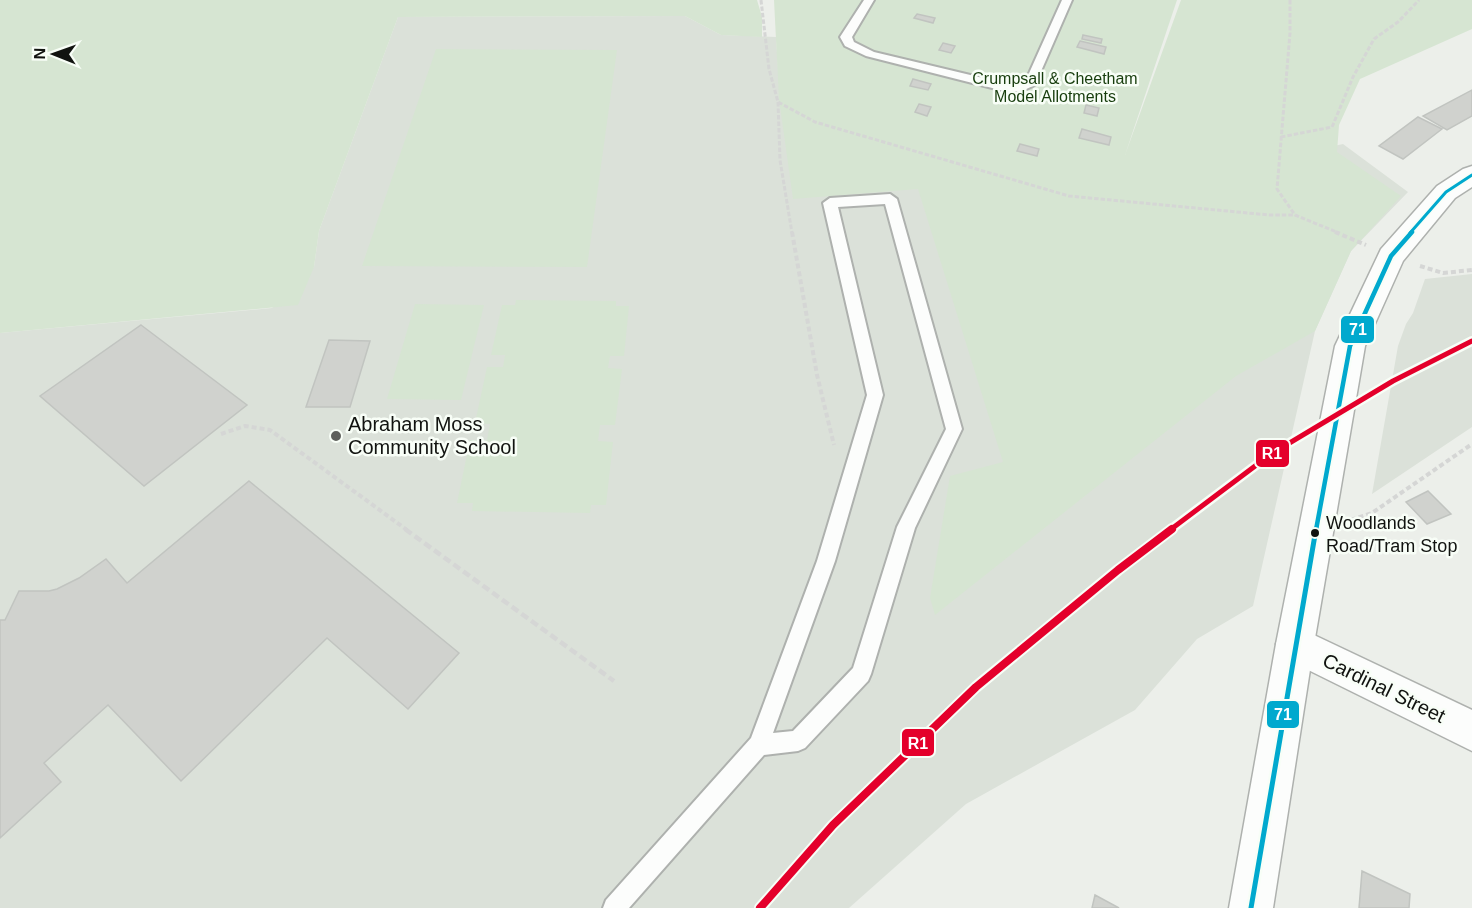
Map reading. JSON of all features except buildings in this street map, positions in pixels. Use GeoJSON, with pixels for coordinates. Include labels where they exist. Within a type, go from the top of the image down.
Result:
{"type":"FeatureCollection","features":[{"type":"Feature","properties":{"kind":"street"},"geometry":{"type":"LineString","coordinates":[[1251,908],[1295,644],[1350,346],[1391,256],[1446,192],[1472,175]]}},
{"type":"Feature","properties":{"kind":"street","name":"Cardinal Street"},"geometry":{"type":"LineString","coordinates":[[1295,644],[1472,731]]}},
{"type":"Feature","properties":{"kind":"lane"},"geometry":{"type":"LineString","coordinates":[[869,0],[846,37],[849,44],[870,54],[1008,88],[1018,88],[1031,82],[1067,0]]}},
{"type":"Feature","properties":{"kind":"lane"},"geometry":{"type":"LineString","coordinates":[[614,908],[759,745],[826,561],[875,395],[830,203],[890,199],[954,429],[906,527],[861,674],[798,741],[759,745]]}},
{"type":"Feature","properties":{"kind":"path"},"geometry":{"type":"LineString","coordinates":[[761,0],[769,69],[778,102],[777,124],[783,178],[806,312],[833,445],[850,478]]}},
{"type":"Feature","properties":{"kind":"path"},"geometry":{"type":"LineString","coordinates":[[1290,0],[1290,33],[1277,189],[1295,215]]}},
{"type":"Feature","properties":{"kind":"path"},"geometry":{"type":"LineString","coordinates":[[1281,138],[1332,127],[1353,77],[1374,39],[1398,22],[1419,0]]}},
{"type":"Feature","properties":{"kind":"path"},"geometry":{"type":"LineString","coordinates":[[778,102],[815,122],[1069,196],[1269,215],[1295,215],[1391,256],[1443,273],[1472,270]]}},
{"type":"Feature","properties":{"kind":"path"},"geometry":{"type":"LineString","coordinates":[[221,434],[235,426],[243,425],[270,430],[614,681]]}},
{"type":"Feature","properties":{"kind":"path"},"geometry":{"type":"LineString","coordinates":[[1317,532],[1372,513],[1472,444]]}},
{"type":"Feature","properties":{"kind":"shaded area"},"geometry":{"type":"Polygon","coordinates":[[[685,16],[721,35],[776,37],[780,99],[1111,196],[1343,144],[1408,192],[1351,251],[1315,331],[1253,606],[1197,639],[1135,710],[966,804],[849,908],[0,908],[0,333],[272,308],[314,267],[319,231],[398,17],[685,16]]]}},
{"type":"Feature","properties":{"kind":"shaded area"},"geometry":{"type":"Polygon","coordinates":[[[1472,274],[1472,427],[1372,494],[1398,346],[1425,279],[1472,274]]]}},
{"type":"Feature","properties":{"kind":"green space"},"geometry":{"type":"Polygon","coordinates":[[[0,0],[757,0],[762,17],[762,37],[721,35],[685,16],[398,17],[319,231],[314,267],[298,305],[0,333],[0,0]]]}},
{"type":"Feature","properties":{"kind":"green space","name":"Crumpsall & Cheetham Model Allotments"},"geometry":{"type":"Polygon","coordinates":[[[774,0],[1177,0],[1125,155],[1181,0],[1472,0],[1472,29],[1360,79],[1339,125],[1337,152],[1401,196],[1351,251],[1315,331],[1236,376],[935,615],[930,598],[950,476],[1003,462],[918,189],[793,199],[779,99],[774,0]]]}},
{"type":"Feature","properties":{"kind":"green space"},"geometry":{"type":"Polygon","coordinates":[[[436,49],[617,50],[587,267],[362,266],[436,49]]]}},
{"type":"Feature","properties":{"kind":"green space"},"geometry":{"type":"Polygon","coordinates":[[[516,300],[616,301],[616,306],[629,306],[624,356],[610,356],[608,368],[622,369],[615,425],[600,425],[598,441],[613,442],[606,505],[591,505],[590,513],[472,511],[473,503],[457,503],[470,440],[487,440],[490,424],[475,423],[487,367],[503,367],[505,355],[491,355],[502,305],[515,305],[516,300]]]}},
{"type":"Feature","properties":{"kind":"green space"},"geometry":{"type":"Polygon","coordinates":[[[415,304],[484,305],[461,400],[387,399],[415,304]]]}},
{"type":"Feature","properties":{"kind":"transit line","name":"71"},"geometry":{"type":"LineString","coordinates":[[1251,908],[1295,644],[1350,346],[1391,256],[1446,192],[1472,175]]}},
{"type":"Feature","properties":{"kind":"transit line","name":"R1"},"geometry":{"type":"LineString","coordinates":[[760,908],[833,825],[976,687],[1118,570],[1271,454],[1393,381],[1472,341]]}},
{"type":"Feature","properties":{"kind":"place","name":"Abraham Moss Community School"},"geometry":{"type":"Point","coordinates":[336,436]}},
{"type":"Feature","properties":{"kind":"place","name":"Woodlands Road/Tram Stop"},"geometry":{"type":"Point","coordinates":[1315,533]}}]}
